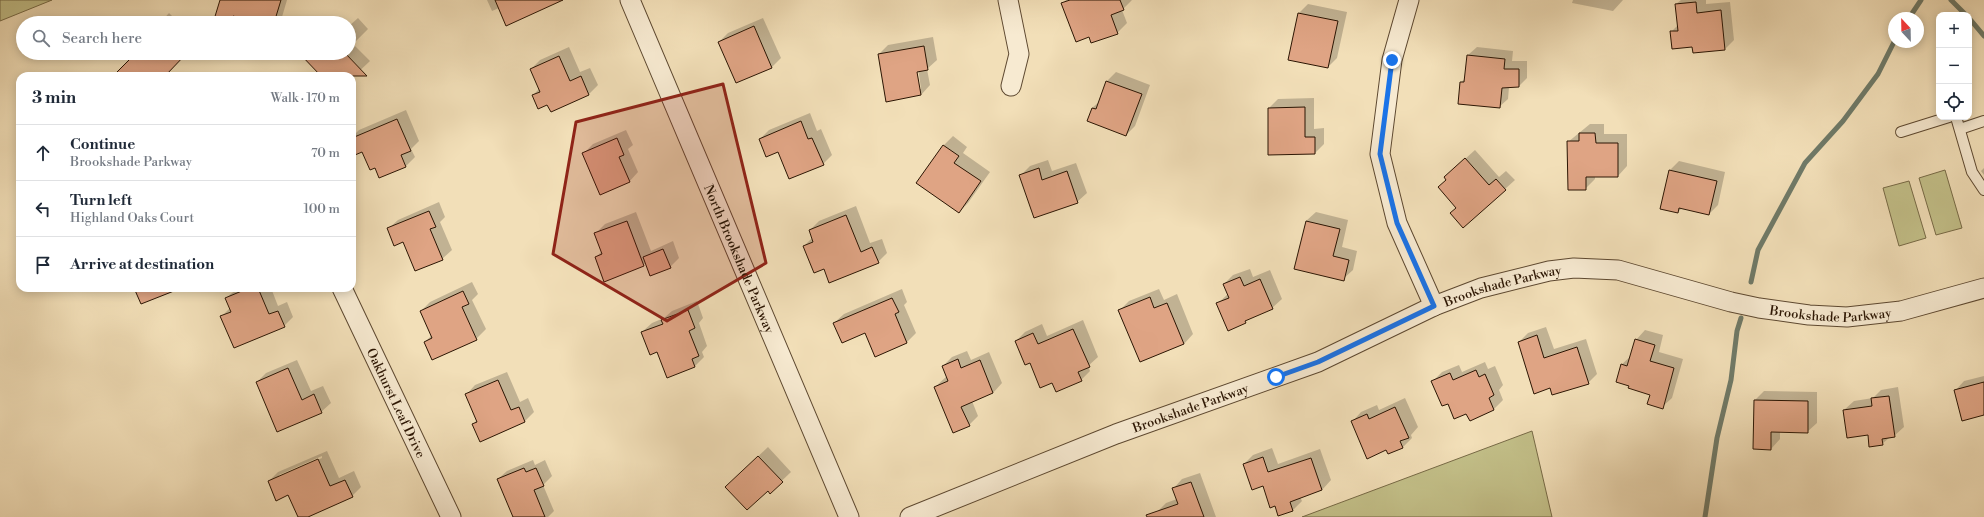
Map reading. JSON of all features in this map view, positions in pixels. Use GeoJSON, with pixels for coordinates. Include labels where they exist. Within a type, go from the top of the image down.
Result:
{"type":"FeatureCollection","features":[{"type":"Feature","properties":{"kind":"street","name":"North Brookshade Parkway"},"geometry":{"type":"LineString","coordinates":[[630,0],[849,517]]}},
{"type":"Feature","properties":{"kind":"street"},"geometry":{"type":"LineString","coordinates":[[1008,0],[1019,54],[1011,86]]}},
{"type":"Feature","properties":{"kind":"street"},"geometry":{"type":"LineString","coordinates":[[1409,0],[1392,60],[1380,154],[1397,223],[1434,306]]}},
{"type":"Feature","properties":{"kind":"street","name":"Brookshade Parkway"},"geometry":{"type":"LineString","coordinates":[[910,517],[1116,434],[1318,362],[1434,306],[1496,284],[1549,271],[1574,268],[1618,270],[1731,302],[1809,315],[1847,316],[1901,311],[1984,288]]}},
{"type":"Feature","properties":{"kind":"street","name":"Oakhurst Leaf Drive"},"geometry":{"type":"LineString","coordinates":[[344,292],[451,517]]}},
{"type":"Feature","properties":{"kind":"lane"},"geometry":{"type":"LineString","coordinates":[[1901,132],[1939,120]]}},
{"type":"Feature","properties":{"kind":"lane"},"geometry":{"type":"LineString","coordinates":[[1957,120],[1972,172],[1984,190]]}},
{"type":"Feature","properties":{"kind":"lane"},"geometry":{"type":"LineString","coordinates":[[1960,129],[1984,122]]}},
{"type":"Feature","properties":{"kind":"highlighted area"},"geometry":{"type":"Polygon","coordinates":[[[723,84],[766,263],[667,321],[553,254],[576,122],[723,84]]]}},
{"type":"Feature","properties":{"kind":"shaded area"},"geometry":{"type":"Polygon","coordinates":[[[0,0],[52,0],[0,21],[0,0]]]}},
{"type":"Feature","properties":{"kind":"shaded area"},"geometry":{"type":"Polygon","coordinates":[[[1945,170],[1962,228],[1936,235],[1919,178],[1945,170]]]}},
{"type":"Feature","properties":{"kind":"shaded area"},"geometry":{"type":"Polygon","coordinates":[[[1909,181],[1926,238],[1899,246],[1883,188],[1909,181]]]}},
{"type":"Feature","properties":{"kind":"shaded area"},"geometry":{"type":"Polygon","coordinates":[[[1532,431],[1552,517],[1302,517],[1532,431]]]}},
{"type":"Feature","properties":{"kind":"building"},"geometry":{"type":"Polygon","coordinates":[[[220,0],[281,0],[276,16],[215,16],[220,0]]]}},
{"type":"Feature","properties":{"kind":"building"},"geometry":{"type":"Polygon","coordinates":[[[495,0],[563,0],[506,26],[495,0]]]}},
{"type":"Feature","properties":{"kind":"building"},"geometry":{"type":"Polygon","coordinates":[[[1070,0],[1120,0],[1124,10],[1111,15],[1118,34],[1091,43],[1089,37],[1076,42],[1061,3],[1070,0]]]}},
{"type":"Feature","properties":{"kind":"building"},"geometry":{"type":"Polygon","coordinates":[[[1696,2],[1697,13],[1721,10],[1725,50],[1693,53],[1692,47],[1672,49],[1670,31],[1678,31],[1675,4],[1696,2]]]}},
{"type":"Feature","properties":{"kind":"building"},"geometry":{"type":"Polygon","coordinates":[[[1298,13],[1338,21],[1328,68],[1288,60],[1298,13]]]}},
{"type":"Feature","properties":{"kind":"building"},"geometry":{"type":"Polygon","coordinates":[[[754,26],[772,68],[736,83],[718,42],[754,26]]]}},
{"type":"Feature","properties":{"kind":"building"},"geometry":{"type":"Polygon","coordinates":[[[924,46],[928,70],[917,72],[921,95],[886,102],[878,54],[924,46]]]}},
{"type":"Feature","properties":{"kind":"building"},"geometry":{"type":"Polygon","coordinates":[[[1467,55],[1505,59],[1504,69],[1519,69],[1519,87],[1502,88],[1500,108],[1458,104],[1460,82],[1464,82],[1467,55]]]}},
{"type":"Feature","properties":{"kind":"building"},"geometry":{"type":"Polygon","coordinates":[[[559,56],[570,81],[581,76],[589,95],[551,112],[547,105],[538,109],[532,95],[540,92],[530,69],[559,56]]]}},
{"type":"Feature","properties":{"kind":"building"},"geometry":{"type":"Polygon","coordinates":[[[129,60],[180,60],[169,72],[117,72],[129,60]]]}},
{"type":"Feature","properties":{"kind":"building"},"geometry":{"type":"Polygon","coordinates":[[[306,60],[352,60],[367,76],[356,76],[356,72],[317,72],[306,60]]]}},
{"type":"Feature","properties":{"kind":"building"},"geometry":{"type":"Polygon","coordinates":[[[1106,81],[1142,94],[1126,136],[1087,121],[1092,108],[1096,109],[1106,81]]]}},
{"type":"Feature","properties":{"kind":"building"},"geometry":{"type":"Polygon","coordinates":[[[1305,107],[1305,137],[1315,137],[1315,154],[1268,155],[1268,108],[1305,107]]]}},
{"type":"Feature","properties":{"kind":"building"},"geometry":{"type":"Polygon","coordinates":[[[397,119],[411,151],[401,155],[406,167],[379,178],[375,168],[370,170],[362,152],[356,155],[356,136],[397,119]]]}},
{"type":"Feature","properties":{"kind":"building"},"geometry":{"type":"Polygon","coordinates":[[[801,121],[808,139],[812,138],[824,165],[789,179],[778,152],[766,157],[759,139],[801,121]]]}},
{"type":"Feature","properties":{"kind":"building"},"geometry":{"type":"Polygon","coordinates":[[[1579,133],[1595,133],[1596,143],[1618,143],[1618,177],[1586,177],[1586,190],[1568,190],[1567,141],[1579,141],[1579,133]]]}},
{"type":"Feature","properties":{"kind":"building"},"geometry":{"type":"Polygon","coordinates":[[[617,138],[624,155],[619,157],[630,182],[600,195],[582,153],[617,138]]]}},
{"type":"Feature","properties":{"kind":"building"},"geometry":{"type":"Polygon","coordinates":[[[943,145],[959,156],[954,163],[981,181],[959,213],[916,183],[943,145]]]}},
{"type":"Feature","properties":{"kind":"building"},"geometry":{"type":"Polygon","coordinates":[[[1465,158],[1489,185],[1496,179],[1506,190],[1463,228],[1450,213],[1456,208],[1438,187],[1446,180],[1444,177],[1465,158]]]}},
{"type":"Feature","properties":{"kind":"building"},"geometry":{"type":"Polygon","coordinates":[[[1039,168],[1042,180],[1067,171],[1078,203],[1034,218],[1019,175],[1039,168]]]}},
{"type":"Feature","properties":{"kind":"building"},"geometry":{"type":"Polygon","coordinates":[[[1669,170],[1717,181],[1709,215],[1679,208],[1678,213],[1660,209],[1669,170]]]}},
{"type":"Feature","properties":{"kind":"building"},"geometry":{"type":"Polygon","coordinates":[[[429,211],[436,227],[430,229],[443,260],[415,271],[403,242],[394,246],[387,228],[429,211]]]}},
{"type":"Feature","properties":{"kind":"building"},"geometry":{"type":"Polygon","coordinates":[[[846,215],[861,252],[872,247],[879,263],[829,283],[824,269],[814,273],[803,246],[813,242],[809,230],[846,215]]]}},
{"type":"Feature","properties":{"kind":"building"},"geometry":{"type":"Polygon","coordinates":[[[627,221],[644,266],[604,282],[595,257],[602,254],[594,233],[627,221]]]}},
{"type":"Feature","properties":{"kind":"building"},"geometry":{"type":"Polygon","coordinates":[[[1306,221],[1340,229],[1333,256],[1349,260],[1344,281],[1294,269],[1306,221]]]}},
{"type":"Feature","properties":{"kind":"building"},"geometry":{"type":"Polygon","coordinates":[[[663,249],[671,268],[650,276],[643,257],[663,249]]]}},
{"type":"Feature","properties":{"kind":"building"},"geometry":{"type":"Polygon","coordinates":[[[1240,277],[1244,286],[1260,279],[1273,309],[1245,321],[1246,323],[1228,331],[1216,303],[1229,298],[1223,284],[1240,277]]]}},
{"type":"Feature","properties":{"kind":"building"},"geometry":{"type":"Polygon","coordinates":[[[463,291],[469,304],[462,307],[477,340],[432,360],[424,342],[432,338],[420,311],[463,291]]]}},
{"type":"Feature","properties":{"kind":"building"},"geometry":{"type":"Polygon","coordinates":[[[136,292],[171,292],[141,304],[136,292]]]}},
{"type":"Feature","properties":{"kind":"building"},"geometry":{"type":"Polygon","coordinates":[[[239,292],[260,292],[269,314],[278,311],[285,327],[234,348],[220,316],[231,312],[225,298],[239,292]]]}},
{"type":"Feature","properties":{"kind":"building"},"geometry":{"type":"Polygon","coordinates":[[[1150,297],[1154,308],[1167,303],[1184,344],[1140,362],[1118,310],[1150,297]]]}},
{"type":"Feature","properties":{"kind":"building"},"geometry":{"type":"Polygon","coordinates":[[[892,298],[899,312],[895,314],[907,343],[875,357],[865,333],[842,343],[833,323],[892,298]]]}},
{"type":"Feature","properties":{"kind":"building"},"geometry":{"type":"Polygon","coordinates":[[[688,310],[695,328],[689,331],[699,356],[692,359],[695,367],[667,378],[657,352],[650,355],[641,332],[663,324],[661,320],[688,310]]]}},
{"type":"Feature","properties":{"kind":"building"},"geometry":{"type":"Polygon","coordinates":[[[1073,329],[1090,367],[1078,372],[1082,381],[1056,392],[1052,383],[1040,388],[1030,363],[1025,365],[1015,341],[1033,333],[1038,344],[1073,329]]]}},
{"type":"Feature","properties":{"kind":"building"},"geometry":{"type":"Polygon","coordinates":[[[1537,335],[1544,358],[1577,347],[1589,384],[1552,395],[1550,388],[1534,394],[1518,342],[1537,335]]]}},
{"type":"Feature","properties":{"kind":"building"},"geometry":{"type":"Polygon","coordinates":[[[1635,339],[1655,345],[1650,361],[1674,368],[1663,409],[1647,404],[1650,395],[1628,388],[1629,386],[1616,382],[1621,364],[1627,366],[1635,339]]]}},
{"type":"Feature","properties":{"kind":"building"},"geometry":{"type":"Polygon","coordinates":[[[958,359],[961,368],[980,360],[993,393],[961,407],[970,426],[953,433],[934,387],[948,381],[942,366],[958,359]]]}},
{"type":"Feature","properties":{"kind":"building"},"geometry":{"type":"Polygon","coordinates":[[[288,368],[302,400],[314,394],[322,413],[277,432],[256,382],[288,368]]]}},
{"type":"Feature","properties":{"kind":"building"},"geometry":{"type":"Polygon","coordinates":[[[1476,370],[1479,377],[1485,374],[1494,395],[1489,398],[1494,410],[1470,421],[1466,414],[1454,419],[1448,404],[1442,406],[1431,381],[1450,373],[1453,380],[1476,370]]]}},
{"type":"Feature","properties":{"kind":"building"},"geometry":{"type":"Polygon","coordinates":[[[498,380],[511,410],[519,407],[525,422],[480,442],[472,424],[477,422],[465,394],[498,380]]]}},
{"type":"Feature","properties":{"kind":"building"},"geometry":{"type":"Polygon","coordinates":[[[1984,382],[1984,415],[1962,421],[1954,390],[1984,382]]]}},
{"type":"Feature","properties":{"kind":"building"},"geometry":{"type":"Polygon","coordinates":[[[1889,396],[1895,437],[1882,439],[1883,445],[1869,447],[1868,435],[1847,438],[1843,410],[1872,406],[1871,398],[1889,396]]]}},
{"type":"Feature","properties":{"kind":"building"},"geometry":{"type":"Polygon","coordinates":[[[1754,400],[1808,401],[1808,433],[1771,432],[1771,450],[1753,449],[1754,400]]]}},
{"type":"Feature","properties":{"kind":"building"},"geometry":{"type":"Polygon","coordinates":[[[1395,407],[1409,438],[1400,441],[1403,448],[1388,454],[1386,450],[1367,459],[1351,421],[1367,414],[1369,419],[1395,407]]]}},
{"type":"Feature","properties":{"kind":"building"},"geometry":{"type":"Polygon","coordinates":[[[758,456],[783,482],[770,494],[768,491],[747,510],[725,487],[758,456]]]}},
{"type":"Feature","properties":{"kind":"building"},"geometry":{"type":"Polygon","coordinates":[[[1263,457],[1268,472],[1311,458],[1322,490],[1290,502],[1293,511],[1278,516],[1275,506],[1270,508],[1263,486],[1252,490],[1243,464],[1263,457]]]}},
{"type":"Feature","properties":{"kind":"building"},"geometry":{"type":"Polygon","coordinates":[[[318,459],[330,486],[345,480],[353,497],[308,517],[298,517],[288,495],[276,501],[268,481],[318,459]]]}},
{"type":"Feature","properties":{"kind":"building"},"geometry":{"type":"Polygon","coordinates":[[[524,468],[526,472],[536,468],[544,486],[534,490],[545,517],[513,517],[497,479],[524,468]]]}},
{"type":"Feature","properties":{"kind":"building"},"geometry":{"type":"Polygon","coordinates":[[[1191,482],[1204,517],[1147,517],[1146,515],[1178,504],[1172,488],[1191,482]]]}},
{"type":"Feature","properties":{"kind":"waterway"},"geometry":{"type":"LineString","coordinates":[[1913,12],[1921,0]]}},
{"type":"Feature","properties":{"kind":"waterway"},"geometry":{"type":"LineString","coordinates":[[1951,0],[1963,12]]}},
{"type":"Feature","properties":{"kind":"waterway"},"geometry":{"type":"LineString","coordinates":[[1972,22],[1984,36]]}},
{"type":"Feature","properties":{"kind":"waterway"},"geometry":{"type":"LineString","coordinates":[[1751,282],[1758,250],[1805,163],[1843,121],[1878,74],[1891,48]]}},
{"type":"Feature","properties":{"kind":"waterway"},"geometry":{"type":"LineString","coordinates":[[1705,517],[1717,438],[1731,380],[1737,331],[1741,318]]}},
{"type":"Feature","properties":{"kind":"route"},"geometry":{"type":"LineString","coordinates":[[1276,377],[1318,362],[1434,306],[1397,223],[1380,154],[1392,60]]}}]}
